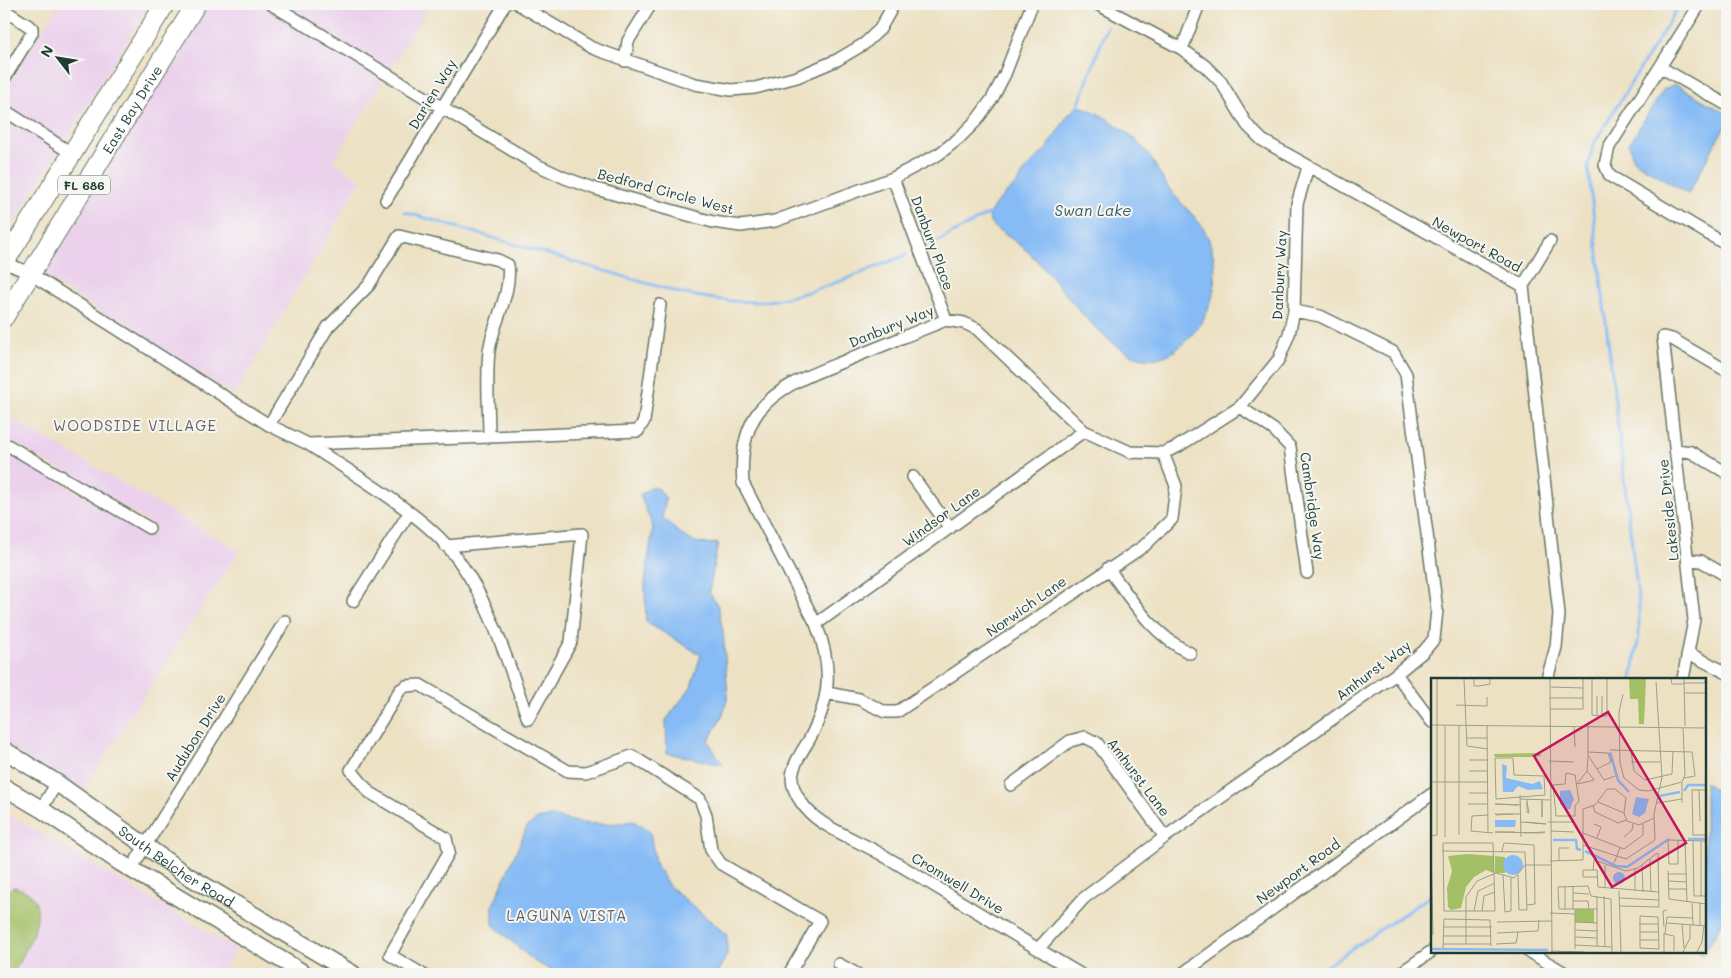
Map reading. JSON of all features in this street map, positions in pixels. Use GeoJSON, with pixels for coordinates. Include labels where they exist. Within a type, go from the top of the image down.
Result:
{"type":"FeatureCollection","features":[{"type":"Feature","properties":{"kind":"main road","name":"East Bay Drive"},"geometry":{"type":"LineString","coordinates":[[4,263],[165,4]]}},
{"type":"Feature","properties":{"kind":"main road","name":"East Bay Drive"},"geometry":{"type":"LineString","coordinates":[[4,317],[29,273],[196,4]]}},
{"type":"Feature","properties":{"kind":"main road","name":"South Belcher Road"},"geometry":{"type":"LineString","coordinates":[[4,750],[57,783],[145,846],[221,897],[352,974]]}},
{"type":"Feature","properties":{"kind":"main road","name":"South Belcher Road"},"geometry":{"type":"LineString","coordinates":[[4,787],[41,809],[131,869],[306,974]]}},
{"type":"Feature","properties":{"kind":"street","name":"Bedford Circle West"},"geometry":{"type":"LineString","coordinates":[[271,4],[535,164],[565,178],[713,222],[741,226],[775,221],[893,178],[940,154],[976,121],[992,99],[1005,74],[1032,4]]}},
{"type":"Feature","properties":{"kind":"street","name":"Darien Way"},"geometry":{"type":"LineString","coordinates":[[386,200],[505,4]]}},
{"type":"Feature","properties":{"kind":"street"},"geometry":{"type":"LineString","coordinates":[[518,4],[592,48],[695,84],[731,90],[755,88],[797,77],[837,60],[864,44],[880,29],[894,4]]}},
{"type":"Feature","properties":{"kind":"street"},"geometry":{"type":"LineString","coordinates":[[625,61],[628,41],[651,4]]}},
{"type":"Feature","properties":{"kind":"street","name":"Newport Road"},"geometry":{"type":"LineString","coordinates":[[1098,4],[1182,49],[1205,66],[1221,82],[1247,125],[1262,140],[1523,286],[1559,614],[1556,647],[1547,678]]}},
{"type":"Feature","properties":{"kind":"street"},"geometry":{"type":"LineString","coordinates":[[1182,49],[1199,4]]}},
{"type":"Feature","properties":{"kind":"street"},"geometry":{"type":"LineString","coordinates":[[1700,4],[1608,147],[1605,165],[1610,176],[1727,244]]}},
{"type":"Feature","properties":{"kind":"street"},"geometry":{"type":"LineString","coordinates":[[4,10],[32,28],[32,33],[4,78]]}},
{"type":"Feature","properties":{"kind":"street"},"geometry":{"type":"LineString","coordinates":[[1660,67],[1727,105]]}},
{"type":"Feature","properties":{"kind":"street"},"geometry":{"type":"LineString","coordinates":[[4,110],[71,153]]}},
{"type":"Feature","properties":{"kind":"street","name":"Danbury Way"},"geometry":{"type":"LineString","coordinates":[[819,820],[800,803],[792,778],[797,760],[812,733],[827,693],[828,664],[824,645],[816,624],[743,483],[742,460],[749,429],[758,412],[768,402],[797,381],[946,320],[964,323],[977,329],[1084,431],[1130,452],[1163,453],[1185,442],[1240,407],[1279,359],[1290,334],[1294,311],[1297,204],[1308,167]]}},
{"type":"Feature","properties":{"kind":"street","name":"Danbury Place"},"geometry":{"type":"LineString","coordinates":[[893,178],[946,320]]}},
{"type":"Feature","properties":{"kind":"street"},"geometry":{"type":"LineString","coordinates":[[269,425],[328,327],[369,285],[399,236],[498,260],[508,265],[510,280],[496,322],[489,352],[489,437]]}},
{"type":"Feature","properties":{"kind":"street"},"geometry":{"type":"LineString","coordinates":[[1523,286],[1550,241]]}},
{"type":"Feature","properties":{"kind":"street"},"geometry":{"type":"LineString","coordinates":[[4,263],[29,273],[269,425],[308,444],[409,513],[446,546],[476,590],[500,641],[528,719],[571,642],[582,534],[446,546]]}},
{"type":"Feature","properties":{"kind":"street"},"geometry":{"type":"LineString","coordinates":[[308,444],[638,431],[644,421],[660,305]]}},
{"type":"Feature","properties":{"kind":"street","name":"Amhurst Way"},"geometry":{"type":"LineString","coordinates":[[1038,950],[1084,898],[1165,837],[1396,674],[1424,651],[1434,638],[1437,610],[1406,374],[1393,352],[1320,316],[1294,311]]}},
{"type":"Feature","properties":{"kind":"street","name":"Lakeside Drive"},"geometry":{"type":"LineString","coordinates":[[1683,678],[1694,620],[1689,560],[1663,337],[1672,339],[1727,371]]}},
{"type":"Feature","properties":{"kind":"street","name":"Cambridge Way"},"geometry":{"type":"LineString","coordinates":[[1240,407],[1274,430],[1290,447],[1307,573]]}},
{"type":"Feature","properties":{"kind":"street","name":"Windsor Lane"},"geometry":{"type":"LineString","coordinates":[[816,624],[1084,431]]}},
{"type":"Feature","properties":{"kind":"street"},"geometry":{"type":"LineString","coordinates":[[4,443],[149,528]]}},
{"type":"Feature","properties":{"kind":"street"},"geometry":{"type":"LineString","coordinates":[[1676,450],[1691,452],[1727,473]]}},
{"type":"Feature","properties":{"kind":"street","name":"Norwich Lane"},"geometry":{"type":"LineString","coordinates":[[827,693],[859,699],[885,712],[897,712],[1108,568],[1144,546],[1172,519],[1176,486],[1163,453]]}},
{"type":"Feature","properties":{"kind":"street"},"geometry":{"type":"LineString","coordinates":[[913,477],[950,528]]}},
{"type":"Feature","properties":{"kind":"street"},"geometry":{"type":"LineString","coordinates":[[353,601],[409,513]]}},
{"type":"Feature","properties":{"kind":"street"},"geometry":{"type":"LineString","coordinates":[[1689,560],[1701,561],[1727,576]]}},
{"type":"Feature","properties":{"kind":"street"},"geometry":{"type":"LineString","coordinates":[[1108,568],[1142,613],[1173,645],[1190,653]]}},
{"type":"Feature","properties":{"kind":"street","name":"Audubon Drive"},"geometry":{"type":"LineString","coordinates":[[131,869],[285,621]]}},
{"type":"Feature","properties":{"kind":"street"},"geometry":{"type":"LineString","coordinates":[[1688,653],[1727,673]]}},
{"type":"Feature","properties":{"kind":"street"},"geometry":{"type":"LineString","coordinates":[[1396,674],[1431,721]]}},
{"type":"Feature","properties":{"kind":"street"},"geometry":{"type":"LineString","coordinates":[[422,974],[390,955],[449,852],[446,838],[369,792],[351,770],[400,690],[406,686],[420,685],[568,770],[586,772],[632,756],[700,799],[706,815],[711,850],[721,864],[820,920],[789,974]]}},
{"type":"Feature","properties":{"kind":"street","name":"Amhurst Lane"},"geometry":{"type":"LineString","coordinates":[[1010,785],[1070,741],[1085,737],[1097,744],[1165,837]]}},
{"type":"Feature","properties":{"kind":"street"},"geometry":{"type":"LineString","coordinates":[[41,809],[57,783]]}},
{"type":"Feature","properties":{"kind":"street","name":"Newport Road"},"geometry":{"type":"LineString","coordinates":[[1182,974],[1431,795]]}},
{"type":"Feature","properties":{"kind":"street","name":"Cromwell Drive"},"geometry":{"type":"LineString","coordinates":[[819,820],[884,855],[1080,974]]}},
{"type":"Feature","properties":{"kind":"street"},"geometry":{"type":"LineString","coordinates":[[1399,974],[1431,952]]}},
{"type":"Feature","properties":{"kind":"street"},"geometry":{"type":"LineString","coordinates":[[1531,953],[1567,974]]}},
{"type":"Feature","properties":{"kind":"street"},"geometry":{"type":"LineString","coordinates":[[839,964],[856,974]]}},
{"type":"Feature","properties":{"kind":"shaded area"},"geometry":{"type":"Polygon","coordinates":[[[59,4],[150,4],[64,142],[4,104],[4,91],[59,4]]]}},
{"type":"Feature","properties":{"kind":"shaded area"},"geometry":{"type":"Polygon","coordinates":[[[207,4],[261,4],[384,79],[333,161],[361,180],[235,395],[37,272],[207,4]]]}},
{"type":"Feature","properties":{"kind":"shaded area"},"geometry":{"type":"Polygon","coordinates":[[[282,4],[430,4],[390,70],[282,4]]]}},
{"type":"Feature","properties":{"kind":"shaded area"},"geometry":{"type":"Polygon","coordinates":[[[4,116],[58,151],[4,238],[4,116]]]}},
{"type":"Feature","properties":{"kind":"shaded area"},"geometry":{"type":"Polygon","coordinates":[[[4,414],[239,551],[81,792],[4,744],[4,449],[151,536],[157,527],[4,437],[4,414]]]}},
{"type":"Feature","properties":{"kind":"shaded area"},"geometry":{"type":"Polygon","coordinates":[[[4,812],[236,949],[221,974],[13,974],[34,929],[39,910],[38,903],[4,895],[4,812]]]}},
{"type":"Feature","properties":{"kind":"green space"},"geometry":{"type":"Polygon","coordinates":[[[13,887],[27,892],[35,901],[38,912],[31,937],[13,974],[4,974],[4,895],[13,887]]]}},
{"type":"Feature","properties":{"kind":"water"},"geometry":{"type":"Polygon","coordinates":[[[1675,84],[1727,114],[1727,122],[1688,194],[1633,160],[1629,144],[1664,89],[1675,84]]]}},
{"type":"Feature","properties":{"kind":"water","name":"Swan Lake"},"geometry":{"type":"Polygon","coordinates":[[[1077,106],[1095,112],[1128,133],[1145,150],[1165,183],[1194,216],[1207,235],[1213,255],[1215,277],[1212,298],[1207,312],[1198,327],[1183,344],[1165,356],[1158,358],[1138,357],[1115,345],[1086,318],[1034,257],[990,223],[989,214],[996,203],[1017,183],[1027,168],[1048,147],[1068,115],[1077,106]]]}},
{"type":"Feature","properties":{"kind":"water"},"geometry":{"type":"Polygon","coordinates":[[[651,487],[658,488],[666,499],[662,517],[680,534],[700,543],[718,543],[709,592],[718,606],[723,632],[728,697],[722,717],[708,741],[723,765],[667,753],[666,720],[691,687],[701,655],[646,622],[645,584],[653,527],[640,495],[651,487]]]}},
{"type":"Feature","properties":{"kind":"water"},"geometry":{"type":"Polygon","coordinates":[[[1706,783],[1727,799],[1727,915],[1706,950],[1706,783]]]}},
{"type":"Feature","properties":{"kind":"water"},"geometry":{"type":"Polygon","coordinates":[[[553,816],[593,824],[633,821],[650,831],[655,863],[669,886],[727,935],[727,955],[716,974],[558,974],[534,961],[493,925],[493,905],[527,827],[537,819],[553,816]]]}},
{"type":"Feature","properties":{"kind":"waterway"},"geometry":{"type":"LineString","coordinates":[[1632,678],[1639,635],[1639,606],[1588,168],[1593,145],[1680,4]]}},
{"type":"Feature","properties":{"kind":"waterway"},"geometry":{"type":"LineString","coordinates":[[1077,109],[1107,27]]}},
{"type":"Feature","properties":{"kind":"waterway"},"geometry":{"type":"LineString","coordinates":[[405,212],[680,293],[728,301],[775,300],[809,292],[906,255]]}},
{"type":"Feature","properties":{"kind":"waterway"},"geometry":{"type":"LineString","coordinates":[[931,245],[992,212]]}},
{"type":"Feature","properties":{"kind":"waterway"},"geometry":{"type":"LineString","coordinates":[[1314,974],[1431,896]]}},
{"type":"Feature","properties":{"kind":"district","name":"WOODSIDE VILLAGE"},"geometry":{"type":"Point","coordinates":[135,425]}},
{"type":"Feature","properties":{"kind":"district","name":"LAGUNA VISTA"},"geometry":{"type":"Point","coordinates":[567,915]}}]}
